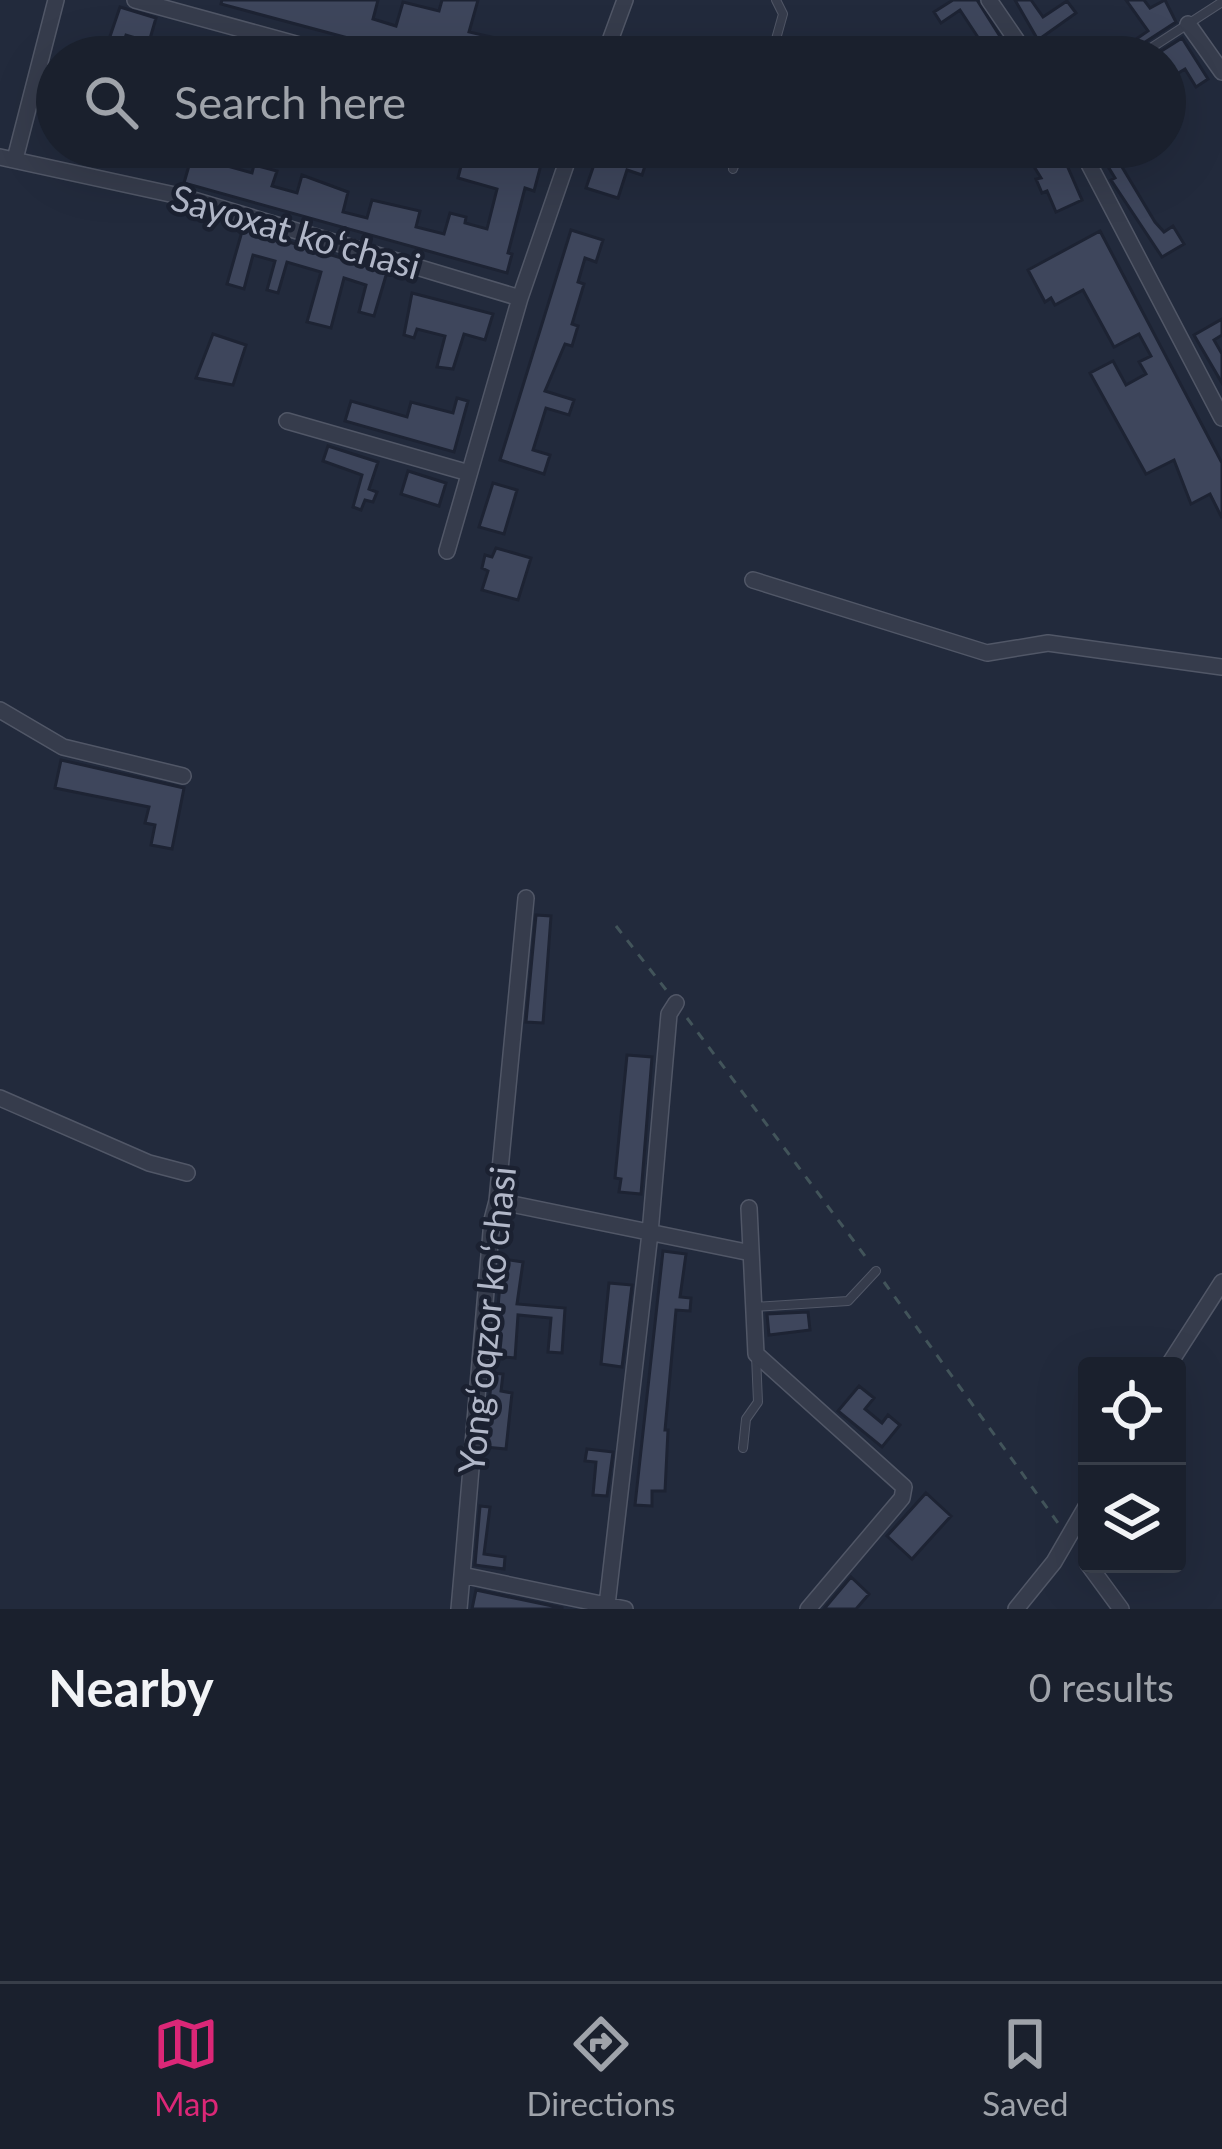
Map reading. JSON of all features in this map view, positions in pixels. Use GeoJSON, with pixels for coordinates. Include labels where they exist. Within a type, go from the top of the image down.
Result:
{"type":"FeatureCollection","features":[{"type":"Feature","properties":{"kind":"street"},"geometry":{"type":"LineString","coordinates":[[45,36],[56,0]]}},
{"type":"Feature","properties":{"kind":"street"},"geometry":{"type":"LineString","coordinates":[[134,0],[266,36]]}},
{"type":"Feature","properties":{"kind":"street"},"geometry":{"type":"LineString","coordinates":[[612,36],[625,0]]}},
{"type":"Feature","properties":{"kind":"street"},"geometry":{"type":"LineString","coordinates":[[989,0],[1014,36]]}},
{"type":"Feature","properties":{"kind":"street"},"geometry":{"type":"LineString","coordinates":[[1188,24],[1222,72]]}},
{"type":"Feature","properties":{"kind":"street"},"geometry":{"type":"LineString","coordinates":[[7,158],[36,64]]}},
{"type":"Feature","properties":{"kind":"street","name":"Sayoxat koʻchasi"},"geometry":{"type":"LineString","coordinates":[[54,168],[184,196],[520,298]]}},
{"type":"Feature","properties":{"kind":"street"},"geometry":{"type":"LineString","coordinates":[[447,550],[520,298],[565,168]]}},
{"type":"Feature","properties":{"kind":"street"},"geometry":{"type":"LineString","coordinates":[[1091,168],[1222,418]]}},
{"type":"Feature","properties":{"kind":"street"},"geometry":{"type":"LineString","coordinates":[[287,421],[469,473]]}},
{"type":"Feature","properties":{"kind":"street"},"geometry":{"type":"LineString","coordinates":[[753,580],[987,653],[1048,643],[1222,667]]}},
{"type":"Feature","properties":{"kind":"street"},"geometry":{"type":"LineString","coordinates":[[0,710],[63,747],[183,776]]}},
{"type":"Feature","properties":{"kind":"street","name":"Yongʻoqzor koʻchasi"},"geometry":{"type":"LineString","coordinates":[[459,1609],[526,898]]}},
{"type":"Feature","properties":{"kind":"street"},"geometry":{"type":"LineString","coordinates":[[607,1605],[650,1233],[669,1014],[676,1003]]}},
{"type":"Feature","properties":{"kind":"street"},"geometry":{"type":"LineString","coordinates":[[0,1098],[149,1162],[187,1173]]}},
{"type":"Feature","properties":{"kind":"street"},"geometry":{"type":"LineString","coordinates":[[497,1202],[751,1253]]}},
{"type":"Feature","properties":{"kind":"street"},"geometry":{"type":"LineString","coordinates":[[748,1208],[756,1354],[904,1487],[902,1498],[808,1609]]}},
{"type":"Feature","properties":{"kind":"street"},"geometry":{"type":"LineString","coordinates":[[1174,1357],[1222,1282]]}},
{"type":"Feature","properties":{"kind":"street"},"geometry":{"type":"LineString","coordinates":[[1016,1609],[1078,1520]]}},
{"type":"Feature","properties":{"kind":"street"},"geometry":{"type":"LineString","coordinates":[[1068,1537],[1078,1550]]}},
{"type":"Feature","properties":{"kind":"street"},"geometry":{"type":"LineString","coordinates":[[1095,1573],[1121,1609]]}},
{"type":"Feature","properties":{"kind":"street"},"geometry":{"type":"LineString","coordinates":[[462,1575],[626,1609]]}},
{"type":"Feature","properties":{"kind":"lane"},"geometry":{"type":"LineString","coordinates":[[776,0],[783,14],[777,36]]}},
{"type":"Feature","properties":{"kind":"lane"},"geometry":{"type":"LineString","coordinates":[[1169,36],[1222,2]]}},
{"type":"Feature","properties":{"kind":"lane"},"geometry":{"type":"LineString","coordinates":[[754,1307],[848,1301],[876,1271]]}},
{"type":"Feature","properties":{"kind":"lane"},"geometry":{"type":"LineString","coordinates":[[743,1448],[746,1419],[758,1402],[756,1354]]}},
{"type":"Feature","properties":{"kind":"path"},"geometry":{"type":"LineString","coordinates":[[616,926],[876,1271],[1068,1537]]}},
{"type":"Feature","properties":{"kind":"building"},"geometry":{"type":"Polygon","coordinates":[[[222,0],[378,0],[373,19],[396,26],[403,2],[439,11],[442,0],[478,0],[469,32],[486,36],[341,36],[221,4],[222,0]]]}},
{"type":"Feature","properties":{"kind":"building"},"geometry":{"type":"Polygon","coordinates":[[[953,0],[977,0],[1000,36],[977,36],[960,10],[941,23],[934,12],[953,0]]]}},
{"type":"Feature","properties":{"kind":"building"},"geometry":{"type":"Polygon","coordinates":[[[1015,0],[1031,0],[1043,17],[1067,1],[1076,13],[1044,36],[1036,36],[1015,0]]]}},
{"type":"Feature","properties":{"kind":"building"},"geometry":{"type":"Polygon","coordinates":[[[1126,0],[1144,0],[1150,8],[1165,0],[1176,22],[1154,36],[1141,36],[1148,31],[1126,0]]]}},
{"type":"Feature","properties":{"kind":"building"},"geometry":{"type":"Polygon","coordinates":[[[120,7],[156,18],[151,36],[110,36],[120,7]]]}},
{"type":"Feature","properties":{"kind":"building"},"geometry":{"type":"Polygon","coordinates":[[[1186,44],[1208,79],[1196,87],[1186,71],[1186,44]]]}},
{"type":"Feature","properties":{"kind":"building"},"geometry":{"type":"Polygon","coordinates":[[[188,168],[252,173],[253,168],[266,168],[277,171],[272,186],[297,193],[302,175],[348,192],[343,212],[367,218],[372,200],[420,211],[416,227],[444,234],[450,213],[487,229],[497,189],[458,178],[461,168],[540,168],[534,191],[525,188],[507,273],[184,183],[188,168]]]}},
{"type":"Feature","properties":{"kind":"building"},"geometry":{"type":"Polygon","coordinates":[[[593,168],[644,168],[642,175],[627,170],[618,198],[586,188],[593,168]]]}},
{"type":"Feature","properties":{"kind":"building"},"geometry":{"type":"Polygon","coordinates":[[[1035,168],[1068,168],[1082,200],[1056,212],[1047,191],[1042,193],[1036,179],[1041,178],[1035,168]]]}},
{"type":"Feature","properties":{"kind":"building"},"geometry":{"type":"Polygon","coordinates":[[[1109,168],[1123,168],[1155,222],[1164,232],[1173,226],[1184,244],[1162,257],[1111,180],[1115,178],[1109,168]]]}},
{"type":"Feature","properties":{"kind":"building"},"geometry":{"type":"Polygon","coordinates":[[[243,228],[387,272],[374,316],[359,312],[366,285],[344,278],[331,328],[307,322],[321,272],[287,262],[278,293],[267,290],[275,261],[253,255],[244,289],[227,284],[243,228]]]}},
{"type":"Feature","properties":{"kind":"building"},"geometry":{"type":"Polygon","coordinates":[[[571,230],[603,240],[596,262],[585,258],[572,346],[565,344],[545,391],[574,400],[569,415],[546,408],[533,450],[550,455],[544,474],[500,460],[571,230]]]}},
{"type":"Feature","properties":{"kind":"building"},"geometry":{"type":"Polygon","coordinates":[[[1100,231],[1222,463],[1222,518],[1210,494],[1191,504],[1174,460],[1146,474],[1090,373],[1113,361],[1126,385],[1146,374],[1139,362],[1151,356],[1139,334],[1114,347],[1083,290],[1055,305],[1051,298],[1045,302],[1028,270],[1100,231]]]}},
{"type":"Feature","properties":{"kind":"building"},"geometry":{"type":"Polygon","coordinates":[[[412,293],[493,314],[485,340],[464,334],[453,369],[437,367],[445,336],[417,329],[414,338],[404,335],[412,293]]]}},
{"type":"Feature","properties":{"kind":"building"},"geometry":{"type":"Polygon","coordinates":[[[1222,319],[1222,335],[1214,340],[1222,354],[1222,383],[1194,335],[1222,319]]]}},
{"type":"Feature","properties":{"kind":"building"},"geometry":{"type":"Polygon","coordinates":[[[213,334],[246,345],[233,385],[196,378],[213,334]]]}},
{"type":"Feature","properties":{"kind":"building"},"geometry":{"type":"Polygon","coordinates":[[[457,398],[468,401],[454,452],[345,421],[351,401],[407,417],[411,402],[453,413],[457,398]]]}},
{"type":"Feature","properties":{"kind":"building"},"geometry":{"type":"Polygon","coordinates":[[[328,446],[378,462],[369,489],[377,492],[373,502],[365,500],[361,510],[353,507],[362,475],[323,461],[328,446]]]}},
{"type":"Feature","properties":{"kind":"building"},"geometry":{"type":"Polygon","coordinates":[[[408,471],[446,483],[439,506],[401,494],[408,471]]]}},
{"type":"Feature","properties":{"kind":"building"},"geometry":{"type":"Polygon","coordinates":[[[493,483],[517,490],[504,534],[479,527],[493,483]]]}},
{"type":"Feature","properties":{"kind":"building"},"geometry":{"type":"Polygon","coordinates":[[[496,548],[531,558],[518,600],[482,590],[488,571],[482,568],[485,555],[492,557],[496,548]]]}},
{"type":"Feature","properties":{"kind":"building"},"geometry":{"type":"Polygon","coordinates":[[[61,760],[184,788],[172,849],[151,845],[155,825],[145,823],[149,807],[55,788],[61,760]]]}},
{"type":"Feature","properties":{"kind":"building"},"geometry":{"type":"Polygon","coordinates":[[[536,915],[551,916],[543,1023],[526,1022],[536,915]]]}},
{"type":"Feature","properties":{"kind":"building"},"geometry":{"type":"Polygon","coordinates":[[[627,1055],[652,1057],[641,1194],[619,1192],[621,1179],[615,1178],[627,1055]]]}},
{"type":"Feature","properties":{"kind":"building"},"geometry":{"type":"Polygon","coordinates":[[[663,1251],[686,1254],[680,1297],[691,1298],[690,1311],[676,1310],[665,1430],[665,1491],[652,1491],[652,1506],[635,1505],[663,1251]]]}},
{"type":"Feature","properties":{"kind":"building"},"geometry":{"type":"Polygon","coordinates":[[[502,1259],[523,1262],[517,1304],[565,1308],[562,1353],[548,1352],[551,1318],[518,1315],[515,1358],[494,1356],[502,1259]]]}},
{"type":"Feature","properties":{"kind":"building"},"geometry":{"type":"Polygon","coordinates":[[[609,1283],[632,1285],[622,1367],[601,1364],[609,1283]]]}},
{"type":"Feature","properties":{"kind":"building"},"geometry":{"type":"Polygon","coordinates":[[[808,1312],[810,1330],[769,1335],[767,1314],[808,1312]]]}},
{"type":"Feature","properties":{"kind":"building"},"geometry":{"type":"Polygon","coordinates":[[[492,1373],[503,1374],[501,1391],[512,1393],[506,1449],[485,1447],[492,1373]]]}},
{"type":"Feature","properties":{"kind":"building"},"geometry":{"type":"Polygon","coordinates":[[[859,1386],[874,1398],[865,1409],[882,1423],[888,1415],[900,1425],[882,1447],[838,1411],[859,1386]]]}},
{"type":"Feature","properties":{"kind":"building"},"geometry":{"type":"Polygon","coordinates":[[[587,1449],[613,1452],[607,1496],[593,1495],[596,1462],[585,1461],[587,1449]]]}},
{"type":"Feature","properties":{"kind":"building"},"geometry":{"type":"Polygon","coordinates":[[[926,1493],[951,1516],[912,1559],[887,1536],[926,1493]]]}},
{"type":"Feature","properties":{"kind":"building"},"geometry":{"type":"Polygon","coordinates":[[[480,1506],[490,1507],[484,1554],[505,1557],[504,1569],[475,1565],[480,1506]]]}},
{"type":"Feature","properties":{"kind":"building"},"geometry":{"type":"Polygon","coordinates":[[[851,1577],[869,1594],[856,1609],[824,1609],[851,1577]]]}},
{"type":"Feature","properties":{"kind":"building"},"geometry":{"type":"Polygon","coordinates":[[[476,1590],[562,1608],[562,1609],[472,1609],[476,1590]]]}}]}
